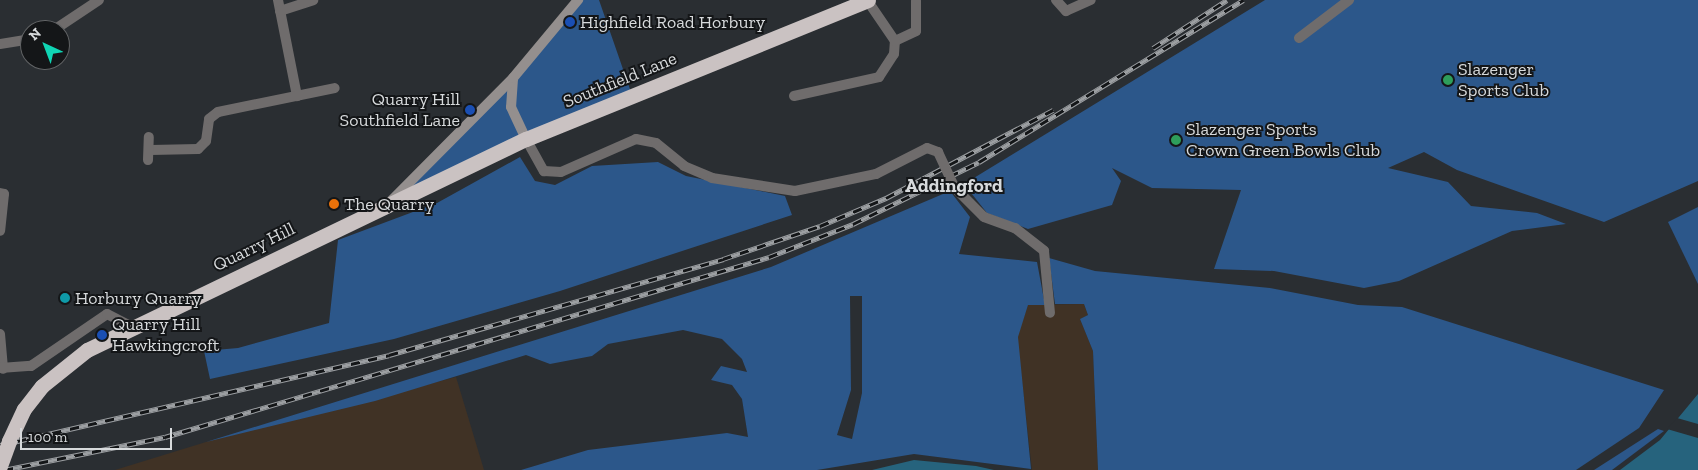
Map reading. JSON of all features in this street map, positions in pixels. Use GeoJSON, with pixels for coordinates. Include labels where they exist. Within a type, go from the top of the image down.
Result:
{"type":"FeatureCollection","features":[{"type":"Feature","properties":{"kind":"highway","name":"Southfield Lane"},"geometry":{"type":"LineString","coordinates":[[389,202],[526,139],[868,0]]}},
{"type":"Feature","properties":{"kind":"highway","name":"Quarry Hill"},"geometry":{"type":"LineString","coordinates":[[0,466],[24,409],[64,365],[134,328],[389,202]]}},
{"type":"Feature","properties":{"kind":"main road","name":"Quarry Hill"},"geometry":{"type":"LineString","coordinates":[[389,202],[513,78],[578,0]]}},
{"type":"Feature","properties":{"kind":"main road"},"geometry":{"type":"LineString","coordinates":[[513,78],[511,107],[526,139]]}},
{"type":"Feature","properties":{"kind":"street"},"geometry":{"type":"LineString","coordinates":[[69,20],[99,0]]}},
{"type":"Feature","properties":{"kind":"street"},"geometry":{"type":"LineString","coordinates":[[278,0],[297,96]]}},
{"type":"Feature","properties":{"kind":"street"},"geometry":{"type":"LineString","coordinates":[[280,11],[313,0]]}},
{"type":"Feature","properties":{"kind":"street"},"geometry":{"type":"LineString","coordinates":[[794,96],[879,77],[894,54],[895,41],[868,0]]}},
{"type":"Feature","properties":{"kind":"street"},"geometry":{"type":"LineString","coordinates":[[1056,0],[1066,11],[1091,0]]}},
{"type":"Feature","properties":{"kind":"street"},"geometry":{"type":"LineString","coordinates":[[1299,38],[1350,0]]}},
{"type":"Feature","properties":{"kind":"street"},"geometry":{"type":"LineString","coordinates":[[895,41],[916,31],[916,1]]}},
{"type":"Feature","properties":{"kind":"street"},"geometry":{"type":"LineString","coordinates":[[0,44],[20,41]]}},
{"type":"Feature","properties":{"kind":"street"},"geometry":{"type":"LineString","coordinates":[[149,136],[150,155],[198,149],[206,141],[209,119],[218,112],[335,88]]}},
{"type":"Feature","properties":{"kind":"street"},"geometry":{"type":"LineString","coordinates":[[526,139],[544,171],[562,172],[636,139],[656,143],[684,166],[712,178],[795,190],[876,174],[927,148],[938,152],[954,187],[984,217],[1015,228],[1044,252],[1050,313]]}},
{"type":"Feature","properties":{"kind":"street"},"geometry":{"type":"LineString","coordinates":[[0,193],[4,194],[0,231]]}},
{"type":"Feature","properties":{"kind":"street"},"geometry":{"type":"LineString","coordinates":[[0,334],[2,368],[31,366],[107,314],[134,328]]}},
{"type":"Feature","properties":{"kind":"shaded area"},"geometry":{"type":"Polygon","coordinates":[[[578,0],[599,0],[632,95],[389,202],[513,78],[578,0]]]}},
{"type":"Feature","properties":{"kind":"shaded area","name":"Slazenger Sports Club"},"geometry":{"type":"Polygon","coordinates":[[[1265,0],[1698,0],[1698,181],[1604,222],[1457,170],[1424,152],[1388,168],[1448,182],[1471,206],[1537,213],[1566,224],[1512,231],[1399,281],[1364,288],[1274,271],[1214,269],[1241,190],[1152,188],[1112,168],[1121,181],[1112,205],[1028,229],[987,213],[964,184],[1265,0]]]}},
{"type":"Feature","properties":{"kind":"shaded area"},"geometry":{"type":"Polygon","coordinates":[[[520,157],[535,181],[555,185],[592,166],[658,162],[686,176],[785,196],[792,215],[560,291],[394,339],[210,379],[204,351],[238,348],[329,323],[338,240],[437,203],[520,157]]]}},
{"type":"Feature","properties":{"kind":"shaded area"},"geometry":{"type":"Polygon","coordinates":[[[950,191],[970,217],[959,254],[1037,262],[1045,305],[1028,305],[1018,337],[1031,469],[914,454],[817,470],[521,470],[588,450],[727,433],[748,437],[742,399],[732,385],[711,380],[721,366],[747,372],[742,359],[722,339],[683,330],[608,344],[592,356],[550,364],[526,355],[375,401],[206,442],[771,267],[950,191]],[[850,296],[851,390],[837,435],[852,439],[862,393],[862,296],[850,296]]]}},
{"type":"Feature","properties":{"kind":"shaded area"},"geometry":{"type":"Polygon","coordinates":[[[1698,207],[1698,284],[1668,222],[1698,207]]]}},
{"type":"Feature","properties":{"kind":"shaded area"},"geometry":{"type":"Polygon","coordinates":[[[1049,258],[1095,271],[1270,288],[1358,305],[1402,307],[1664,390],[1639,428],[1576,470],[1098,470],[1093,351],[1080,319],[1088,315],[1084,304],[1055,304],[1049,258]]]}},
{"type":"Feature","properties":{"kind":"shaded area"},"geometry":{"type":"Polygon","coordinates":[[[1084,304],[1088,315],[1080,319],[1093,351],[1098,470],[1032,470],[1017,337],[1028,305],[1084,304]]]}},
{"type":"Feature","properties":{"kind":"shaded area"},"geometry":{"type":"Polygon","coordinates":[[[456,377],[484,470],[115,470],[206,442],[456,377]]]}},
{"type":"Feature","properties":{"kind":"shaded area"},"geometry":{"type":"Polygon","coordinates":[[[1698,394],[1698,470],[1620,470],[1660,440],[1698,394]]]}},
{"type":"Feature","properties":{"kind":"shaded area"},"geometry":{"type":"Polygon","coordinates":[[[1658,429],[1664,431],[1612,470],[1594,470],[1658,429]]]}},
{"type":"Feature","properties":{"kind":"shaded area"},"geometry":{"type":"Polygon","coordinates":[[[914,460],[976,466],[994,470],[872,470],[914,460]]]}},
{"type":"Feature","properties":{"kind":"pier"},"geometry":{"type":"Polygon","coordinates":[[[1677,418],[1698,424],[1698,438],[1667,429],[1677,418]]]}},
{"type":"Feature","properties":{"kind":"railway"},"geometry":{"type":"LineString","coordinates":[[1153,48],[1227,0]]}},
{"type":"Feature","properties":{"kind":"railway"},"geometry":{"type":"LineString","coordinates":[[4,470],[165,437],[769,257],[853,224],[979,162],[1243,0]]}},
{"type":"Feature","properties":{"kind":"railway"},"geometry":{"type":"LineString","coordinates":[[0,445],[389,355],[723,259],[820,226],[886,198],[1053,110]]}},
{"type":"Feature","properties":{"kind":"place","name":"Highfield Road Horbury"},"geometry":{"type":"Point","coordinates":[570,22]}},
{"type":"Feature","properties":{"kind":"place","name":"Slazenger Sports Club"},"geometry":{"type":"Point","coordinates":[1448,80]}},
{"type":"Feature","properties":{"kind":"place","name":"Quarry Hill Southfield Lane"},"geometry":{"type":"Point","coordinates":[470,110]}},
{"type":"Feature","properties":{"kind":"place","name":"Slazenger Sports Crown Green Bowls Club"},"geometry":{"type":"Point","coordinates":[1176,140]}},
{"type":"Feature","properties":{"kind":"place","name":"The Quarry"},"geometry":{"type":"Point","coordinates":[334,204]}},
{"type":"Feature","properties":{"kind":"place","name":"Horbury Quarry"},"geometry":{"type":"Point","coordinates":[65,298]}},
{"type":"Feature","properties":{"kind":"place","name":"Quarry Hill Hawkingcroft"},"geometry":{"type":"Point","coordinates":[102,335]}},
{"type":"Feature","properties":{"kind":"district","name":"Addingford"},"geometry":{"type":"Point","coordinates":[954,186]}}]}
